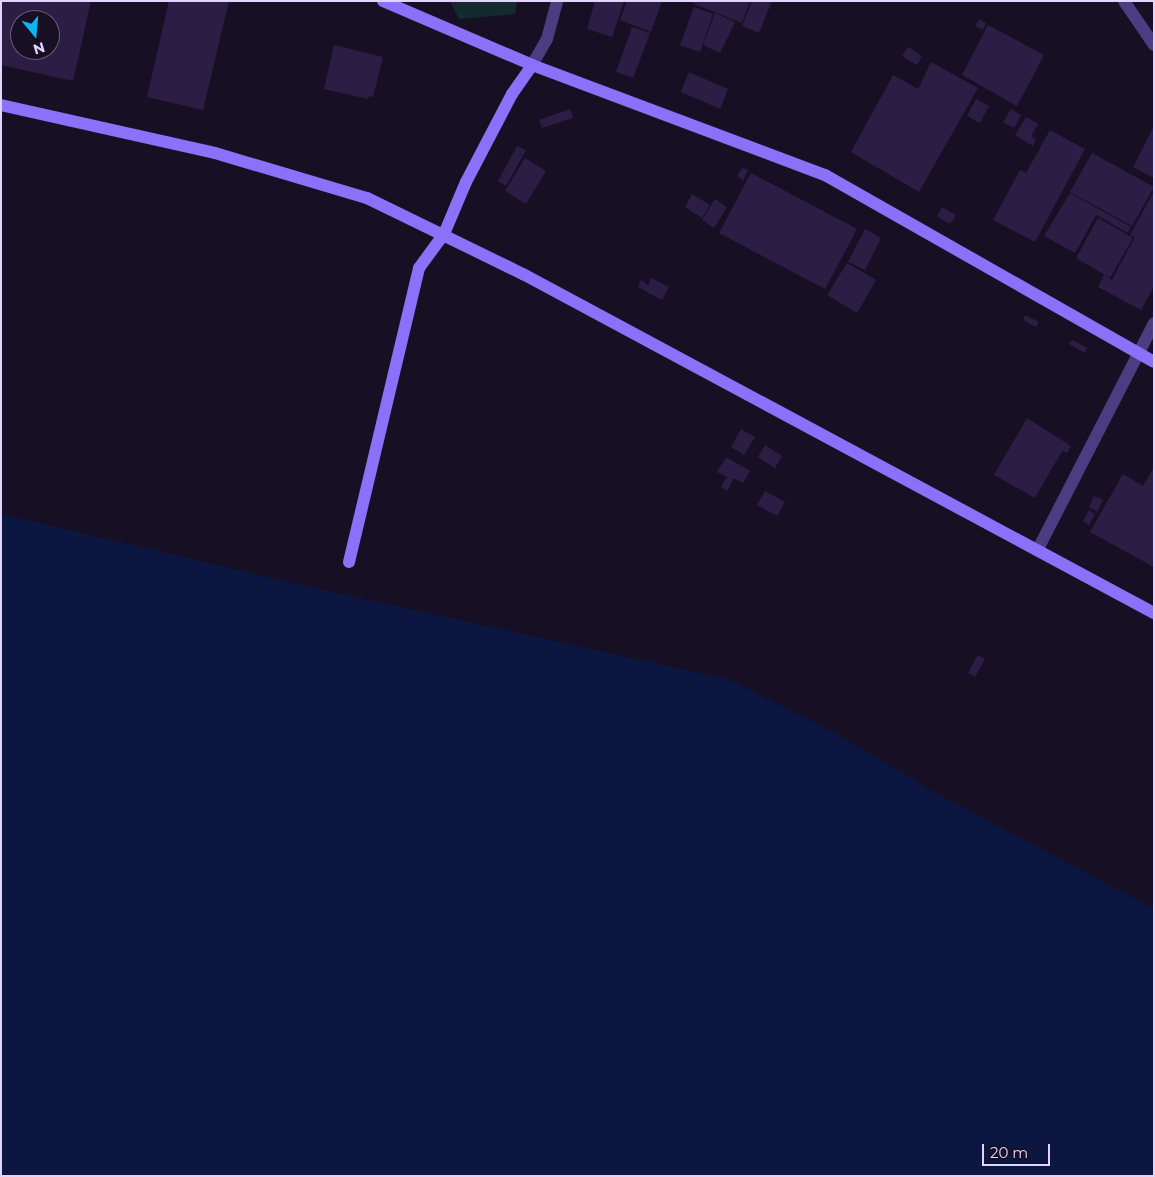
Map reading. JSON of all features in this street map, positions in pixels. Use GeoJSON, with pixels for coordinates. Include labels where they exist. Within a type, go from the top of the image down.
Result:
{"type":"FeatureCollection","features":[{"type":"Feature","properties":{"kind":"street"},"geometry":{"type":"LineString","coordinates":[[383,1],[532,65],[825,175],[1154,362]]}},
{"type":"Feature","properties":{"kind":"street"},"geometry":{"type":"LineString","coordinates":[[349,562],[419,268],[444,234],[466,182],[507,103],[547,39],[556,1]]}},
{"type":"Feature","properties":{"kind":"street"},"geometry":{"type":"LineString","coordinates":[[1124,1],[1154,45]]}},
{"type":"Feature","properties":{"kind":"street"},"geometry":{"type":"LineString","coordinates":[[1,105],[225,155],[367,198],[444,234],[1038,549],[1154,613]]}},
{"type":"Feature","properties":{"kind":"street"},"geometry":{"type":"LineString","coordinates":[[1038,549],[1154,323]]}},
{"type":"Feature","properties":{"kind":"green space"},"geometry":{"type":"Polygon","coordinates":[[[450,1],[517,1],[515,14],[459,19],[450,1]]]}},
{"type":"Feature","properties":{"kind":"water"},"geometry":{"type":"Polygon","coordinates":[[[1,514],[301,585],[730,680],[835,733],[934,792],[1154,909],[1154,1176],[1,1176],[1,514]]]}},
{"type":"Feature","properties":{"kind":"building"},"geometry":{"type":"Polygon","coordinates":[[[1,1],[91,1],[73,81],[1,65],[1,1]]]}},
{"type":"Feature","properties":{"kind":"building"},"geometry":{"type":"Polygon","coordinates":[[[169,1],[229,1],[203,110],[147,97],[169,1]]]}},
{"type":"Feature","properties":{"kind":"building"},"geometry":{"type":"Polygon","coordinates":[[[595,1],[624,1],[612,37],[587,29],[595,1]]]}},
{"type":"Feature","properties":{"kind":"building"},"geometry":{"type":"Polygon","coordinates":[[[627,1],[662,1],[651,32],[620,20],[627,1]]]}},
{"type":"Feature","properties":{"kind":"building"},"geometry":{"type":"Polygon","coordinates":[[[695,1],[750,1],[742,23],[694,4],[695,1]]]}},
{"type":"Feature","properties":{"kind":"building"},"geometry":{"type":"Polygon","coordinates":[[[752,1],[772,1],[759,33],[742,26],[752,1]]]}},
{"type":"Feature","properties":{"kind":"building"},"geometry":{"type":"Polygon","coordinates":[[[694,7],[713,14],[700,52],[680,45],[694,7]]]}},
{"type":"Feature","properties":{"kind":"building"},"geometry":{"type":"Polygon","coordinates":[[[715,13],[735,22],[720,53],[703,45],[715,13]]]}},
{"type":"Feature","properties":{"kind":"building"},"geometry":{"type":"Polygon","coordinates":[[[979,19],[986,23],[983,30],[975,26],[979,19]]]}},
{"type":"Feature","properties":{"kind":"building"},"geometry":{"type":"Polygon","coordinates":[[[988,25],[1044,55],[1017,106],[962,75],[988,25]]]}},
{"type":"Feature","properties":{"kind":"building"},"geometry":{"type":"Polygon","coordinates":[[[632,27],[650,33],[633,78],[616,72],[632,27]]]}},
{"type":"Feature","properties":{"kind":"building"},"geometry":{"type":"Polygon","coordinates":[[[334,45],[383,57],[373,97],[369,96],[368,99],[324,89],[334,45]]]}},
{"type":"Feature","properties":{"kind":"building"},"geometry":{"type":"Polygon","coordinates":[[[908,47],[922,56],[917,65],[902,56],[908,47]]]}},
{"type":"Feature","properties":{"kind":"building"},"geometry":{"type":"Polygon","coordinates":[[[931,62],[978,88],[919,192],[851,152],[893,75],[918,89],[931,62]]]}},
{"type":"Feature","properties":{"kind":"building"},"geometry":{"type":"Polygon","coordinates":[[[689,72],[728,89],[720,109],[681,92],[689,72]]]}},
{"type":"Feature","properties":{"kind":"building"},"geometry":{"type":"Polygon","coordinates":[[[976,99],[989,106],[980,123],[967,116],[976,99]]]}},
{"type":"Feature","properties":{"kind":"building"},"geometry":{"type":"Polygon","coordinates":[[[570,109],[573,118],[542,128],[539,120],[570,109]]]}},
{"type":"Feature","properties":{"kind":"building"},"geometry":{"type":"Polygon","coordinates":[[[1011,109],[1021,115],[1014,128],[1003,122],[1011,109]]]}},
{"type":"Feature","properties":{"kind":"building"},"geometry":{"type":"Polygon","coordinates":[[[1026,117],[1038,124],[1031,136],[1036,139],[1033,146],[1015,135],[1026,117]]]}},
{"type":"Feature","properties":{"kind":"building"},"geometry":{"type":"Polygon","coordinates":[[[1154,126],[1154,178],[1133,167],[1154,126]]]}},
{"type":"Feature","properties":{"kind":"building"},"geometry":{"type":"Polygon","coordinates":[[[1050,130],[1085,149],[1035,242],[993,220],[1020,170],[1026,173],[1050,130]]]}},
{"type":"Feature","properties":{"kind":"building"},"geometry":{"type":"Polygon","coordinates":[[[517,146],[526,150],[506,186],[498,181],[517,146]]]}},
{"type":"Feature","properties":{"kind":"building"},"geometry":{"type":"Polygon","coordinates":[[[1092,153],[1154,187],[1132,226],[1070,192],[1092,153]]]}},
{"type":"Feature","properties":{"kind":"building"},"geometry":{"type":"Polygon","coordinates":[[[525,158],[546,171],[526,204],[505,191],[525,158]]]}},
{"type":"Feature","properties":{"kind":"building"},"geometry":{"type":"Polygon","coordinates":[[[742,168],[748,170],[743,180],[737,176],[742,168]]]}},
{"type":"Feature","properties":{"kind":"building"},"geometry":{"type":"Polygon","coordinates":[[[751,173],[857,229],[825,289],[719,233],[751,173]]]}},
{"type":"Feature","properties":{"kind":"building"},"geometry":{"type":"Polygon","coordinates":[[[1154,191],[1154,286],[1141,310],[1098,287],[1104,275],[1112,280],[1135,237],[1130,235],[1154,191]]]}},
{"type":"Feature","properties":{"kind":"building"},"geometry":{"type":"Polygon","coordinates":[[[1070,193],[1131,227],[1128,233],[1096,215],[1075,253],[1044,236],[1070,193]]]}},
{"type":"Feature","properties":{"kind":"building"},"geometry":{"type":"Polygon","coordinates":[[[692,194],[710,205],[702,218],[685,207],[692,194]]]}},
{"type":"Feature","properties":{"kind":"building"},"geometry":{"type":"Polygon","coordinates":[[[715,199],[727,207],[714,228],[702,220],[715,199]]]}},
{"type":"Feature","properties":{"kind":"building"},"geometry":{"type":"Polygon","coordinates":[[[942,207],[956,215],[950,224],[937,216],[942,207]]]}},
{"type":"Feature","properties":{"kind":"building"},"geometry":{"type":"Polygon","coordinates":[[[1098,218],[1133,238],[1110,278],[1076,258],[1098,218]]]}},
{"type":"Feature","properties":{"kind":"building"},"geometry":{"type":"Polygon","coordinates":[[[865,229],[881,238],[865,270],[848,262],[865,229]]]}},
{"type":"Feature","properties":{"kind":"building"},"geometry":{"type":"Polygon","coordinates":[[[847,263],[876,280],[857,313],[827,295],[847,263]]]}},
{"type":"Feature","properties":{"kind":"building"},"geometry":{"type":"Polygon","coordinates":[[[651,278],[669,287],[662,300],[638,287],[641,280],[648,285],[651,278]]]}},
{"type":"Feature","properties":{"kind":"building"},"geometry":{"type":"Polygon","coordinates":[[[1025,315],[1039,322],[1036,327],[1023,320],[1025,315]]]}},
{"type":"Feature","properties":{"kind":"building"},"geometry":{"type":"Polygon","coordinates":[[[1072,340],[1087,348],[1085,353],[1069,344],[1072,340]]]}},
{"type":"Feature","properties":{"kind":"building"},"geometry":{"type":"Polygon","coordinates":[[[1027,418],[1071,446],[1067,453],[1062,451],[1035,498],[994,475],[1027,418]]]}},
{"type":"Feature","properties":{"kind":"building"},"geometry":{"type":"Polygon","coordinates":[[[741,429],[755,437],[744,455],[731,447],[741,429]]]}},
{"type":"Feature","properties":{"kind":"building"},"geometry":{"type":"Polygon","coordinates":[[[765,445],[782,456],[775,468],[758,457],[765,445]]]}},
{"type":"Feature","properties":{"kind":"building"},"geometry":{"type":"Polygon","coordinates":[[[726,457],[750,471],[743,483],[734,478],[727,491],[721,487],[727,477],[717,472],[726,457]]]}},
{"type":"Feature","properties":{"kind":"building"},"geometry":{"type":"Polygon","coordinates":[[[1154,467],[1154,567],[1090,532],[1123,474],[1143,486],[1154,467]]]}},
{"type":"Feature","properties":{"kind":"building"},"geometry":{"type":"Polygon","coordinates":[[[765,491],[785,502],[777,516],[757,505],[765,491]]]}},
{"type":"Feature","properties":{"kind":"building"},"geometry":{"type":"Polygon","coordinates":[[[1094,496],[1103,500],[1097,512],[1089,507],[1094,496]]]}},
{"type":"Feature","properties":{"kind":"building"},"geometry":{"type":"Polygon","coordinates":[[[1089,510],[1095,514],[1089,525],[1083,521],[1089,510]]]}},
{"type":"Feature","properties":{"kind":"building"},"geometry":{"type":"Polygon","coordinates":[[[978,655],[985,659],[975,677],[968,673],[978,655]]]}}]}
